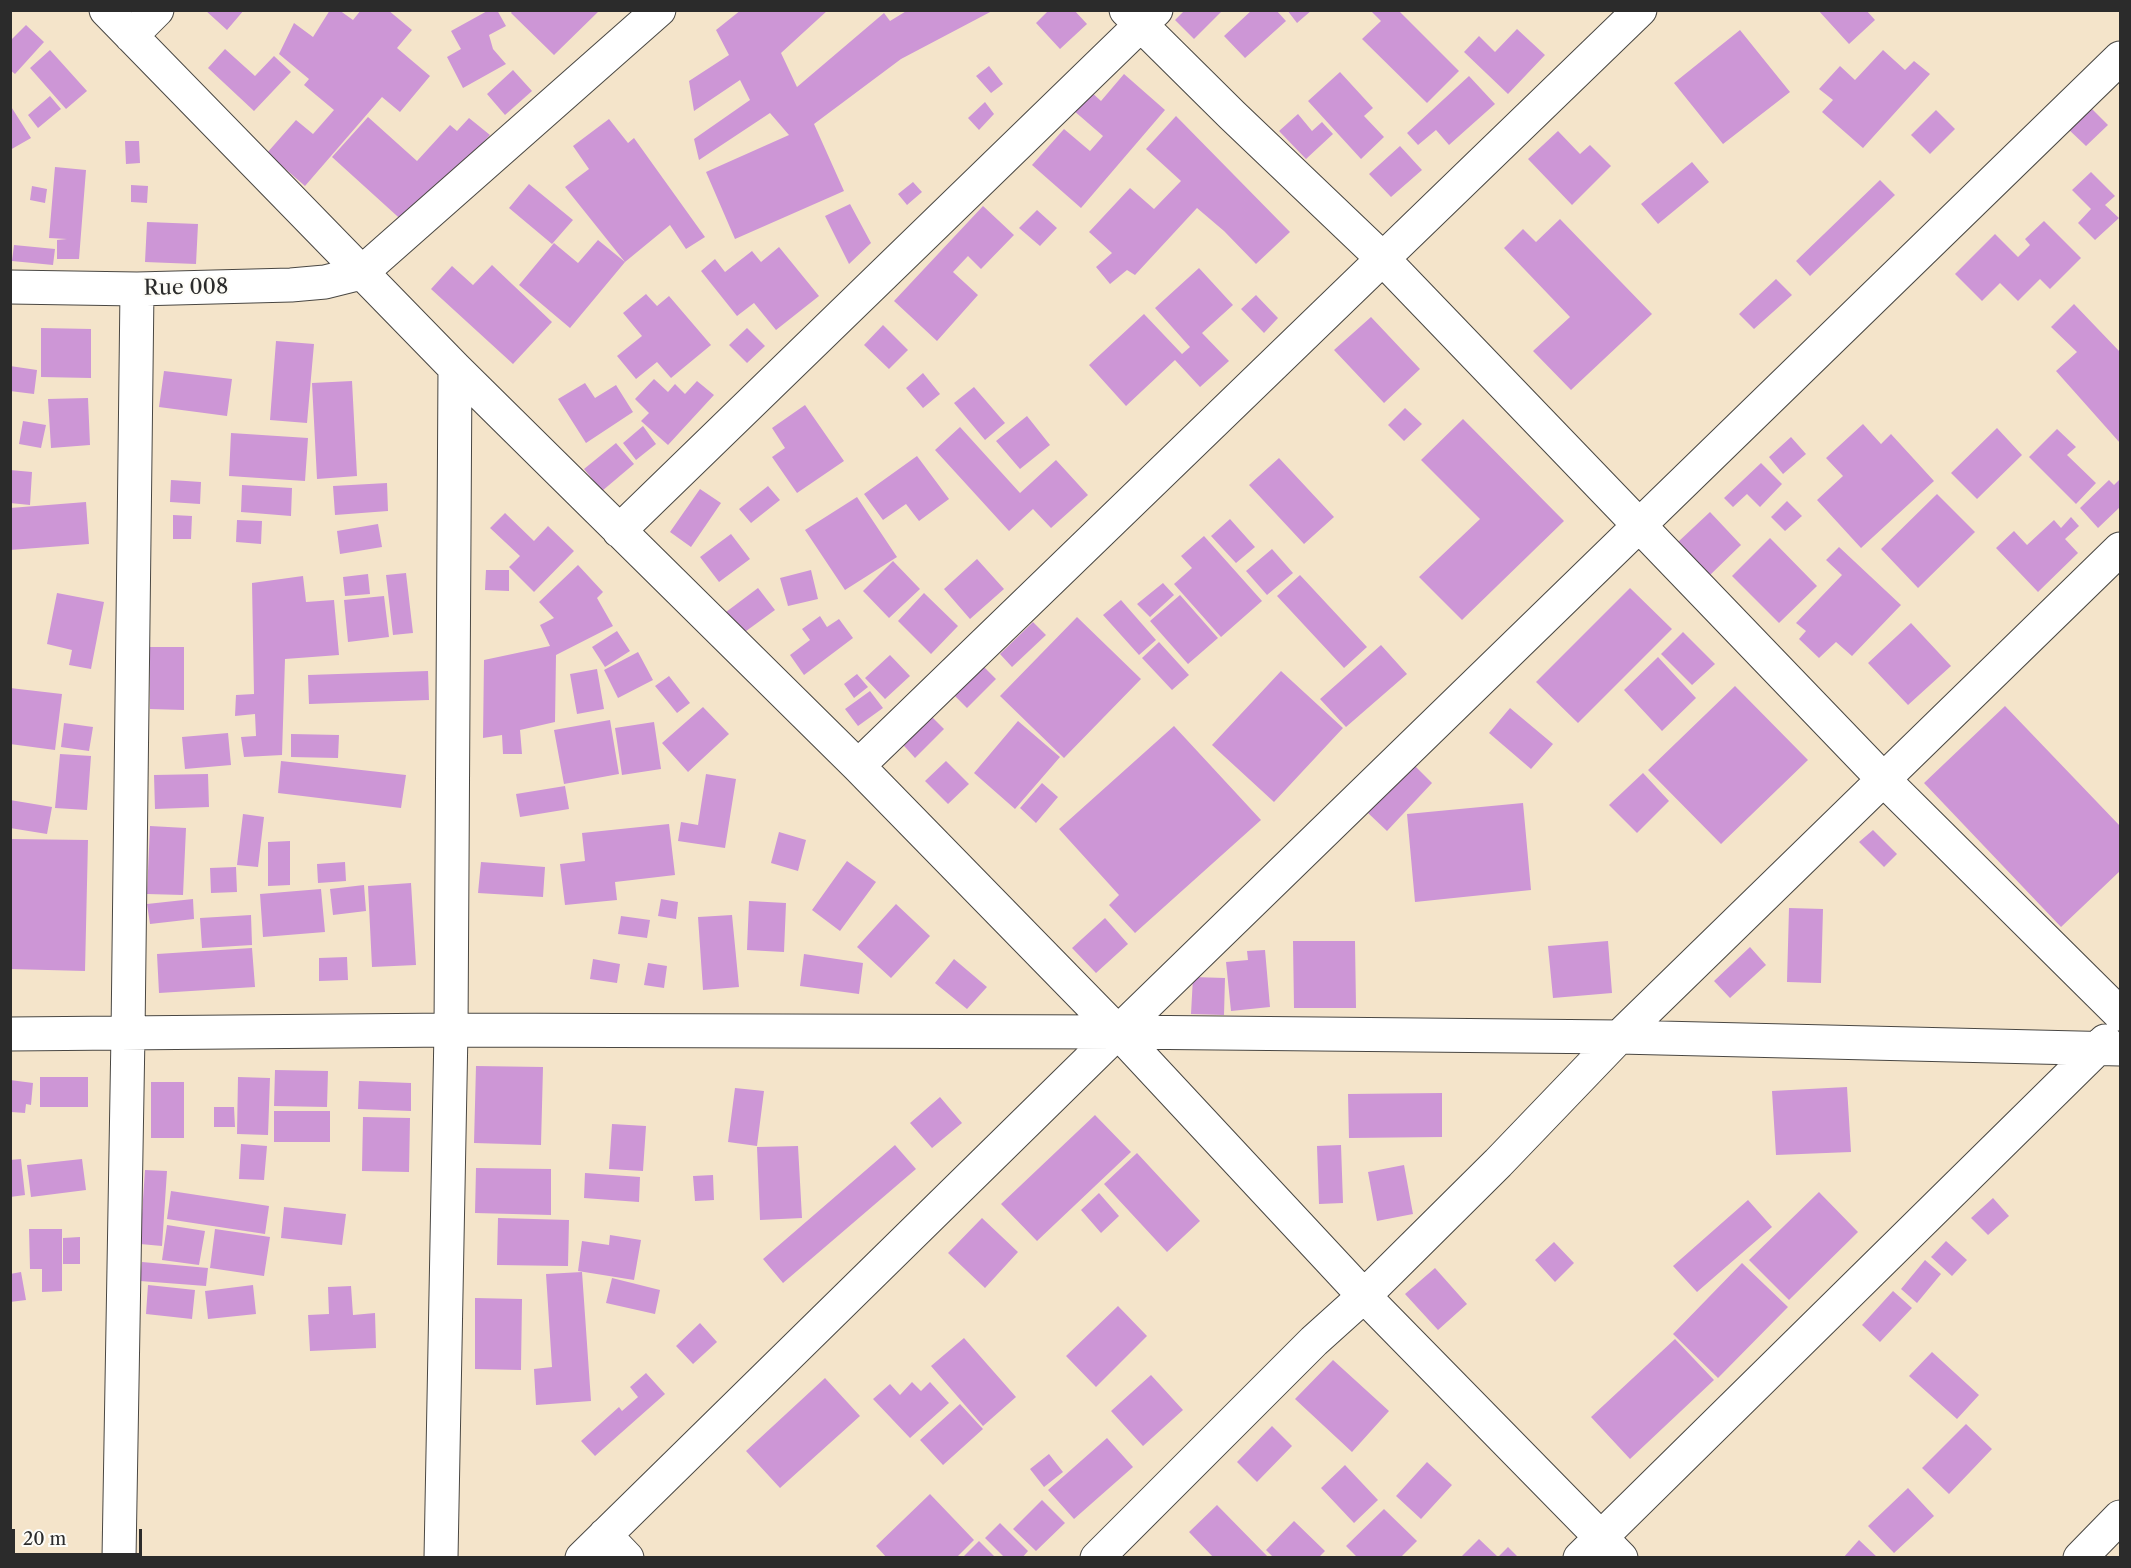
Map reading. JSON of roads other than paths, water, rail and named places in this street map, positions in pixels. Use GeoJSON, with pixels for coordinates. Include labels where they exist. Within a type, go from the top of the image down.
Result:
{"type":"FeatureCollection","features":[{"type":"Feature","properties":{"kind":"street"},"geometry":{"type":"LineString","coordinates":[[106,10],[455,368],[858,766],[1118,1032],[1600,1551],[2109,1050],[2121,1025]]}},
{"type":"Feature","properties":{"kind":"street"},"geometry":{"type":"LineString","coordinates":[[131,36],[157,10]]}},
{"type":"Feature","properties":{"kind":"street"},"geometry":{"type":"LineString","coordinates":[[361,273],[659,10]]}},
{"type":"Feature","properties":{"kind":"street"},"geometry":{"type":"LineString","coordinates":[[858,766],[1640,10]]}},
{"type":"Feature","properties":{"kind":"street"},"geometry":{"type":"LineString","coordinates":[[619,531],[1141,16],[1383,260],[1884,780],[2121,1014]]}},
{"type":"Feature","properties":{"kind":"street"},"geometry":{"type":"LineString","coordinates":[[582,1557],[616,1546],[1118,1032],[2121,58]]}},
{"type":"Feature","properties":{"kind":"street","name":"Rue 008"},"geometry":{"type":"LineString","coordinates":[[10,287],[137,289],[291,285],[325,282],[361,273]]}},
{"type":"Feature","properties":{"kind":"street"},"geometry":{"type":"LineString","coordinates":[[119,1557],[137,289]]}},
{"type":"Feature","properties":{"kind":"street"},"geometry":{"type":"LineString","coordinates":[[441,1557],[451,1030],[455,368]]}},
{"type":"Feature","properties":{"kind":"street"},"geometry":{"type":"LineString","coordinates":[[1097,1557],[1314,1341],[1364,1296],[1498,1163],[1619,1037],[2121,549]]}},
{"type":"Feature","properties":{"kind":"street"},"geometry":{"type":"LineString","coordinates":[[10,1034],[451,1030],[1118,1032],[1619,1037],[2109,1050]]}},
{"type":"Feature","properties":{"kind":"street"},"geometry":{"type":"LineString","coordinates":[[2080,1557],[2121,1517]]}}]}
